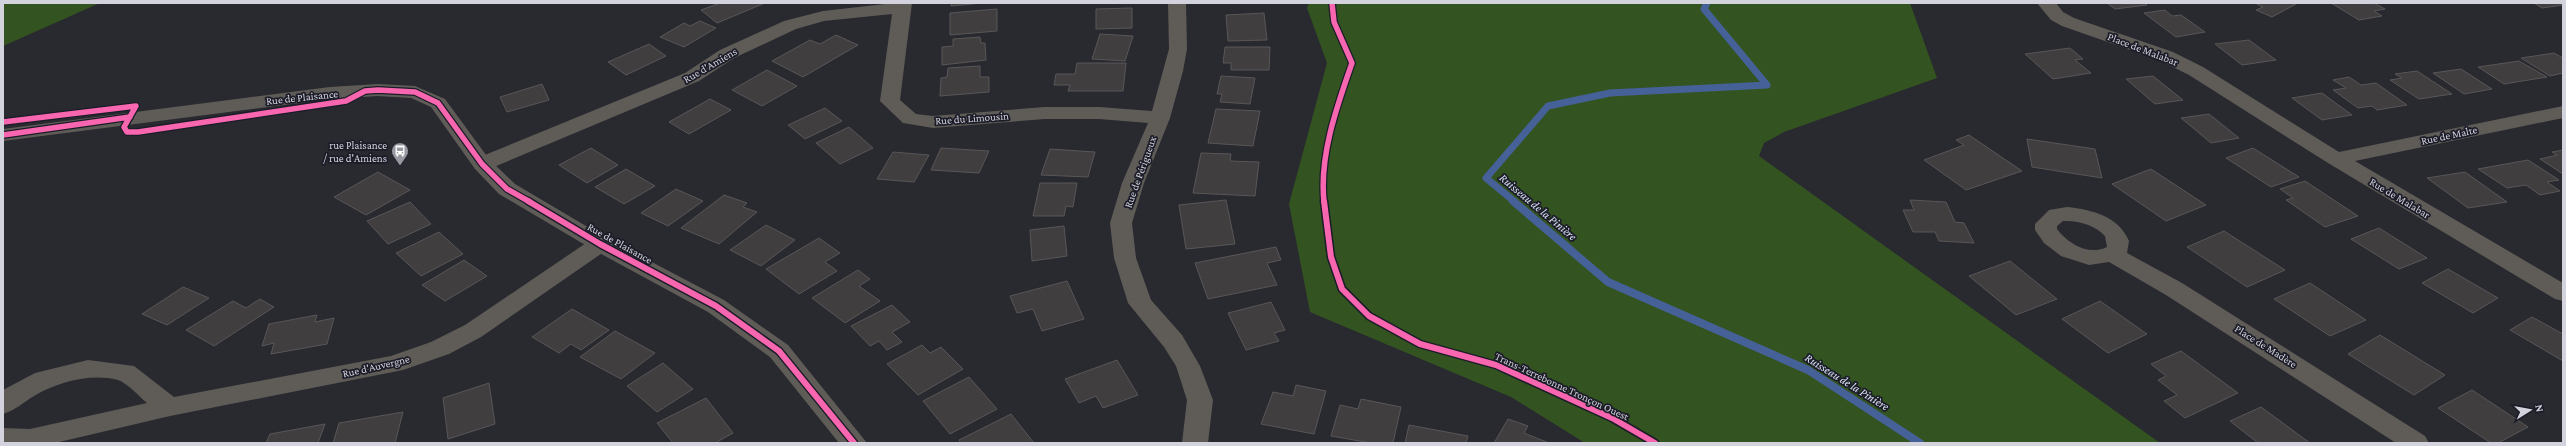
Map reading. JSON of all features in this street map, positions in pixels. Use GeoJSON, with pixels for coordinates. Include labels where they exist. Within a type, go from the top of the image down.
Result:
{"type":"FeatureCollection","features":[{"type":"Feature","properties":{"kind":"street","name":"Rue de Périgueux"},"geometry":{"type":"LineString","coordinates":[[1177,3],[1178,49],[1160,118],[1133,183],[1121,223],[1125,258],[1140,303],[1173,341],[1188,366],[1200,400],[1195,443]]}},
{"type":"Feature","properties":{"kind":"street","name":"Place de Malabar"},"geometry":{"type":"LineString","coordinates":[[2046,3],[2057,16],[2068,22],[2166,56],[2196,71],[2240,98]]}},
{"type":"Feature","properties":{"kind":"street","name":"Rue du Limousin"},"geometry":{"type":"LineString","coordinates":[[901,5],[890,101],[910,119],[933,122],[1045,113],[1099,113],[1160,118]]}},
{"type":"Feature","properties":{"kind":"street","name":"Rue d'Amiens"},"geometry":{"type":"LineString","coordinates":[[482,164],[692,77],[727,54],[790,25],[823,16],[901,5]]}},
{"type":"Feature","properties":{"kind":"street","name":"Rue de Plaisance"},"geometry":{"type":"LineString","coordinates":[[3,135],[330,93],[378,90],[415,92],[438,103],[482,164],[507,190],[600,244],[716,306],[779,351],[854,443]]}},
{"type":"Feature","properties":{"kind":"street","name":"Rue de Malabar"},"geometry":{"type":"LineString","coordinates":[[2240,98],[2335,159],[2563,293]]}},
{"type":"Feature","properties":{"kind":"street","name":"Rue de Malte"},"geometry":{"type":"LineString","coordinates":[[2335,159],[2563,112]]}},
{"type":"Feature","properties":{"kind":"street","name":"Rue d'Auvergne"},"geometry":{"type":"LineString","coordinates":[[3,438],[30,439],[170,407],[394,364],[440,348],[473,331],[600,244]]}},
{"type":"Feature","properties":{"kind":"street","name":"Place de Madère"},"geometry":{"type":"LineString","coordinates":[[2112,254],[2188,298],[2416,443]]}},
{"type":"Feature","properties":{"kind":"street"},"geometry":{"type":"LineString","coordinates":[[3,405],[8,399],[44,379],[88,369],[125,372],[170,407]]}},
{"type":"Feature","properties":{"kind":"green space"},"geometry":{"type":"Polygon","coordinates":[[[3,3],[100,3],[3,46],[3,3]]]}},
{"type":"Feature","properties":{"kind":"green space"},"geometry":{"type":"Polygon","coordinates":[[[1309,3],[1910,3],[1937,78],[1784,132],[1764,143],[1759,156],[2160,443],[1585,443],[1511,397],[1310,312],[1289,204],[1327,63],[1307,8],[1309,3]]]}},
{"type":"Feature","properties":{"kind":"building"},"geometry":{"type":"Polygon","coordinates":[[[720,3],[765,3],[717,23],[701,10],[720,3]]]}},
{"type":"Feature","properties":{"kind":"building"},"geometry":{"type":"Polygon","coordinates":[[[951,3],[983,3],[951,6],[951,3]]]}},
{"type":"Feature","properties":{"kind":"building"},"geometry":{"type":"Polygon","coordinates":[[[2107,3],[2145,3],[2147,5],[2115,9],[2107,3]]]}},
{"type":"Feature","properties":{"kind":"building"},"geometry":{"type":"Polygon","coordinates":[[[2255,3],[2296,4],[2272,17],[2256,10],[2263,7],[2255,3]]]}},
{"type":"Feature","properties":{"kind":"building"},"geometry":{"type":"Polygon","coordinates":[[[2331,3],[2374,3],[2385,9],[2374,11],[2382,16],[2359,20],[2331,3]]]}},
{"type":"Feature","properties":{"kind":"building"},"geometry":{"type":"Polygon","coordinates":[[[2534,3],[2563,3],[2563,5],[2542,8],[2534,3]]]}},
{"type":"Feature","properties":{"kind":"building"},"geometry":{"type":"Polygon","coordinates":[[[1132,8],[1132,28],[1096,29],[1096,9],[1132,8]]]}},
{"type":"Feature","properties":{"kind":"building"},"geometry":{"type":"Polygon","coordinates":[[[997,9],[997,31],[950,35],[950,13],[997,9]]]}},
{"type":"Feature","properties":{"kind":"building"},"geometry":{"type":"Polygon","coordinates":[[[2165,10],[2172,16],[2181,15],[2205,32],[2176,37],[2144,13],[2165,10]]]}},
{"type":"Feature","properties":{"kind":"building"},"geometry":{"type":"Polygon","coordinates":[[[1264,13],[1267,40],[1228,41],[1226,15],[1264,13]]]}},
{"type":"Feature","properties":{"kind":"building"},"geometry":{"type":"Polygon","coordinates":[[[700,21],[716,28],[684,47],[660,37],[684,23],[690,26],[700,21]]]}},
{"type":"Feature","properties":{"kind":"building"},"geometry":{"type":"Polygon","coordinates":[[[1100,34],[1133,36],[1125,61],[1092,59],[1100,34]]]}},
{"type":"Feature","properties":{"kind":"building"},"geometry":{"type":"Polygon","coordinates":[[[836,35],[858,45],[803,77],[772,61],[810,40],[820,44],[836,35]]]}},
{"type":"Feature","properties":{"kind":"building"},"geometry":{"type":"Polygon","coordinates":[[[980,37],[981,43],[985,43],[986,60],[942,65],[942,47],[953,46],[953,39],[980,37]]]}},
{"type":"Feature","properties":{"kind":"building"},"geometry":{"type":"Polygon","coordinates":[[[2249,40],[2276,60],[2242,65],[2215,44],[2249,40]]]}},
{"type":"Feature","properties":{"kind":"building"},"geometry":{"type":"Polygon","coordinates":[[[649,44],[666,56],[626,75],[608,62],[649,44]]]}},
{"type":"Feature","properties":{"kind":"building"},"geometry":{"type":"Polygon","coordinates":[[[1225,47],[1270,47],[1269,70],[1231,70],[1231,63],[1223,63],[1225,47]]]}},
{"type":"Feature","properties":{"kind":"building"},"geometry":{"type":"Polygon","coordinates":[[[2070,48],[2083,59],[2075,60],[2091,73],[2053,79],[2025,54],[2070,48]]]}},
{"type":"Feature","properties":{"kind":"building"},"geometry":{"type":"Polygon","coordinates":[[[2554,53],[2563,58],[2563,73],[2550,76],[2521,58],[2554,53]]]}},
{"type":"Feature","properties":{"kind":"building"},"geometry":{"type":"Polygon","coordinates":[[[2519,61],[2547,77],[2504,84],[2478,67],[2519,61]]]}},
{"type":"Feature","properties":{"kind":"building"},"geometry":{"type":"Polygon","coordinates":[[[1077,63],[1126,63],[1123,91],[1068,91],[1070,85],[1054,85],[1056,74],[1075,74],[1077,63]]]}},
{"type":"Feature","properties":{"kind":"building"},"geometry":{"type":"Polygon","coordinates":[[[980,66],[980,77],[989,77],[989,92],[940,96],[941,78],[947,77],[948,68],[980,66]]]}},
{"type":"Feature","properties":{"kind":"building"},"geometry":{"type":"Polygon","coordinates":[[[2461,69],[2492,89],[2464,94],[2433,73],[2461,69]]]}},
{"type":"Feature","properties":{"kind":"building"},"geometry":{"type":"Polygon","coordinates":[[[767,70],[797,86],[762,106],[732,90],[767,70]]]}},
{"type":"Feature","properties":{"kind":"building"},"geometry":{"type":"Polygon","coordinates":[[[2417,71],[2452,94],[2419,99],[2390,80],[2402,78],[2395,74],[2417,71]]]}},
{"type":"Feature","properties":{"kind":"building"},"geometry":{"type":"Polygon","coordinates":[[[1221,76],[1255,78],[1250,104],[1220,102],[1222,94],[1217,94],[1221,76]]]}},
{"type":"Feature","properties":{"kind":"building"},"geometry":{"type":"Polygon","coordinates":[[[2153,76],[2183,100],[2155,104],[2126,79],[2153,76]]]}},
{"type":"Feature","properties":{"kind":"building"},"geometry":{"type":"Polygon","coordinates":[[[2349,77],[2361,85],[2376,83],[2407,105],[2377,110],[2372,106],[2358,108],[2333,90],[2346,88],[2333,80],[2349,77]]]}},
{"type":"Feature","properties":{"kind":"building"},"geometry":{"type":"Polygon","coordinates":[[[542,84],[549,100],[507,112],[500,97],[542,84]]]}},
{"type":"Feature","properties":{"kind":"building"},"geometry":{"type":"Polygon","coordinates":[[[2322,93],[2352,115],[2322,120],[2292,98],[2322,93]]]}},
{"type":"Feature","properties":{"kind":"building"},"geometry":{"type":"Polygon","coordinates":[[[710,99],[731,110],[689,134],[669,122],[710,99]]]}},
{"type":"Feature","properties":{"kind":"building"},"geometry":{"type":"Polygon","coordinates":[[[825,108],[842,121],[805,139],[788,125],[825,108]]]}},
{"type":"Feature","properties":{"kind":"building"},"geometry":{"type":"Polygon","coordinates":[[[1216,109],[1260,111],[1253,146],[1208,143],[1216,109]]]}},
{"type":"Feature","properties":{"kind":"building"},"geometry":{"type":"Polygon","coordinates":[[[2209,114],[2239,138],[2211,143],[2181,118],[2209,114]]]}},
{"type":"Feature","properties":{"kind":"building"},"geometry":{"type":"Polygon","coordinates":[[[849,127],[873,148],[840,164],[816,143],[849,127]]]}},
{"type":"Feature","properties":{"kind":"building"},"geometry":{"type":"Polygon","coordinates":[[[1969,135],[2022,171],[1966,190],[1924,160],[1964,145],[1956,140],[1969,135]]]}},
{"type":"Feature","properties":{"kind":"building"},"geometry":{"type":"Polygon","coordinates":[[[2027,139],[2095,149],[2102,178],[2032,167],[2027,139]]]}},
{"type":"Feature","properties":{"kind":"building"},"geometry":{"type":"Polygon","coordinates":[[[591,148],[618,165],[587,183],[559,165],[591,148]]]}},
{"type":"Feature","properties":{"kind":"building"},"geometry":{"type":"Polygon","coordinates":[[[941,148],[989,151],[979,173],[931,170],[941,148]]]}},
{"type":"Feature","properties":{"kind":"building"},"geometry":{"type":"Polygon","coordinates":[[[2253,148],[2299,177],[2271,187],[2226,158],[2253,148]]]}},
{"type":"Feature","properties":{"kind":"building"},"geometry":{"type":"Polygon","coordinates":[[[1050,149],[1095,152],[1088,177],[1041,175],[1050,149]]]}},
{"type":"Feature","properties":{"kind":"building"},"geometry":{"type":"Polygon","coordinates":[[[2563,150],[2563,174],[2540,159],[2557,155],[2552,152],[2563,150]]]}},
{"type":"Feature","properties":{"kind":"building"},"geometry":{"type":"Polygon","coordinates":[[[893,152],[929,155],[914,182],[877,179],[893,152]]]}},
{"type":"Feature","properties":{"kind":"building"},"geometry":{"type":"Polygon","coordinates":[[[1201,153],[1231,154],[1230,161],[1259,162],[1255,196],[1193,193],[1201,153]]]}},
{"type":"Feature","properties":{"kind":"building"},"geometry":{"type":"Polygon","coordinates":[[[2528,160],[2559,180],[2547,182],[2560,191],[2540,195],[2526,185],[2507,188],[2478,169],[2528,160]]]}},
{"type":"Feature","properties":{"kind":"building"},"geometry":{"type":"Polygon","coordinates":[[[626,169],[655,186],[624,204],[595,187],[626,169]]]}},
{"type":"Feature","properties":{"kind":"building"},"geometry":{"type":"Polygon","coordinates":[[[2151,169],[2206,205],[2166,221],[2112,184],[2151,169]]]}},
{"type":"Feature","properties":{"kind":"building"},"geometry":{"type":"Polygon","coordinates":[[[378,172],[410,190],[366,215],[334,197],[378,172]]]}},
{"type":"Feature","properties":{"kind":"building"},"geometry":{"type":"Polygon","coordinates":[[[2465,172],[2507,202],[2468,208],[2427,178],[2465,172]]]}},
{"type":"Feature","properties":{"kind":"building"},"geometry":{"type":"Polygon","coordinates":[[[2305,181],[2358,216],[2325,227],[2286,200],[2293,198],[2280,189],[2305,181]]]}},
{"type":"Feature","properties":{"kind":"building"},"geometry":{"type":"Polygon","coordinates":[[[1040,183],[1077,183],[1073,207],[1066,206],[1064,216],[1033,216],[1040,183]]]}},
{"type":"Feature","properties":{"kind":"building"},"geometry":{"type":"Polygon","coordinates":[[[676,189],[703,201],[668,226],[641,213],[676,189]]]}},
{"type":"Feature","properties":{"kind":"building"},"geometry":{"type":"Polygon","coordinates":[[[724,195],[747,203],[743,207],[757,212],[719,244],[681,228],[724,195]]]}},
{"type":"Feature","properties":{"kind":"building"},"geometry":{"type":"Polygon","coordinates":[[[1226,200],[1235,244],[1186,249],[1179,205],[1226,200]]]}},
{"type":"Feature","properties":{"kind":"building"},"geometry":{"type":"Polygon","coordinates":[[[1910,200],[1946,202],[1955,222],[1964,223],[1974,243],[1939,241],[1935,232],[1913,232],[1903,210],[1914,210],[1910,200]]]}},
{"type":"Feature","properties":{"kind":"building"},"geometry":{"type":"Polygon","coordinates":[[[410,202],[431,224],[388,244],[367,221],[410,202]]]}},
{"type":"Feature","properties":{"kind":"building"},"geometry":{"type":"Polygon","coordinates":[[[766,225],[795,240],[761,266],[730,250],[766,225]]]}},
{"type":"Feature","properties":{"kind":"building"},"geometry":{"type":"Polygon","coordinates":[[[1064,226],[1067,256],[1032,261],[1030,230],[1064,226]]]}},
{"type":"Feature","properties":{"kind":"building"},"geometry":{"type":"Polygon","coordinates":[[[2379,228],[2427,258],[2399,269],[2351,239],[2379,228]]]}},
{"type":"Feature","properties":{"kind":"building"},"geometry":{"type":"Polygon","coordinates":[[[2224,231],[2285,270],[2247,287],[2187,247],[2224,231]]]}},
{"type":"Feature","properties":{"kind":"building"},"geometry":{"type":"Polygon","coordinates":[[[439,232],[463,254],[421,276],[396,253],[439,232]]]}},
{"type":"Feature","properties":{"kind":"building"},"geometry":{"type":"Polygon","coordinates":[[[819,238],[840,253],[825,262],[837,271],[799,294],[766,269],[819,238]]]}},
{"type":"Feature","properties":{"kind":"building"},"geometry":{"type":"Polygon","coordinates":[[[1276,247],[1281,260],[1267,263],[1277,285],[1208,299],[1195,263],[1276,247]]]}},
{"type":"Feature","properties":{"kind":"building"},"geometry":{"type":"Polygon","coordinates":[[[464,260],[487,276],[445,301],[422,285],[464,260]]]}},
{"type":"Feature","properties":{"kind":"building"},"geometry":{"type":"Polygon","coordinates":[[[2010,261],[2057,299],[2016,315],[1969,276],[2010,261]]]}},
{"type":"Feature","properties":{"kind":"building"},"geometry":{"type":"Polygon","coordinates":[[[2448,269],[2498,298],[2473,313],[2422,283],[2448,269]]]}},
{"type":"Feature","properties":{"kind":"building"},"geometry":{"type":"Polygon","coordinates":[[[858,270],[870,279],[859,286],[880,301],[845,323],[812,298],[858,270]]]}},
{"type":"Feature","properties":{"kind":"building"},"geometry":{"type":"Polygon","coordinates":[[[1067,281],[1084,319],[1042,331],[1033,309],[1017,313],[1010,296],[1067,281]]]}},
{"type":"Feature","properties":{"kind":"building"},"geometry":{"type":"Polygon","coordinates":[[[2310,283],[2366,320],[2330,336],[2274,299],[2310,283]]]}},
{"type":"Feature","properties":{"kind":"building"},"geometry":{"type":"Polygon","coordinates":[[[183,287],[209,298],[167,325],[142,314],[183,287]]]}},
{"type":"Feature","properties":{"kind":"building"},"geometry":{"type":"Polygon","coordinates":[[[260,299],[274,307],[214,346],[186,330],[233,301],[246,308],[260,299]]]}},
{"type":"Feature","properties":{"kind":"building"},"geometry":{"type":"Polygon","coordinates":[[[2100,301],[2147,334],[2108,353],[2062,319],[2100,301]]]}},
{"type":"Feature","properties":{"kind":"building"},"geometry":{"type":"Polygon","coordinates":[[[1271,302],[1285,330],[1274,333],[1279,341],[1246,350],[1228,313],[1271,302]]]}},
{"type":"Feature","properties":{"kind":"building"},"geometry":{"type":"Polygon","coordinates":[[[892,305],[910,322],[892,332],[902,342],[887,350],[879,341],[870,346],[851,326],[892,305]]]}},
{"type":"Feature","properties":{"kind":"building"},"geometry":{"type":"Polygon","coordinates":[[[572,309],[609,330],[581,350],[571,344],[559,353],[532,337],[572,309]]]}},
{"type":"Feature","properties":{"kind":"building"},"geometry":{"type":"Polygon","coordinates":[[[317,315],[315,322],[334,318],[327,344],[271,354],[274,343],[262,346],[269,324],[317,315]]]}},
{"type":"Feature","properties":{"kind":"building"},"geometry":{"type":"Polygon","coordinates":[[[2532,317],[2563,334],[2563,361],[2510,330],[2532,317]]]}},
{"type":"Feature","properties":{"kind":"building"},"geometry":{"type":"Polygon","coordinates":[[[615,331],[655,353],[621,379],[580,357],[615,331]]]}},
{"type":"Feature","properties":{"kind":"building"},"geometry":{"type":"Polygon","coordinates":[[[2380,335],[2445,375],[2414,395],[2348,354],[2380,335]]]}},
{"type":"Feature","properties":{"kind":"building"},"geometry":{"type":"Polygon","coordinates":[[[922,345],[930,353],[941,347],[963,369],[918,395],[887,364],[922,345]]]}},
{"type":"Feature","properties":{"kind":"building"},"geometry":{"type":"Polygon","coordinates":[[[2181,351],[2238,393],[2185,418],[2164,401],[2177,395],[2158,380],[2166,376],[2151,364],[2181,351]]]}},
{"type":"Feature","properties":{"kind":"building"},"geometry":{"type":"Polygon","coordinates":[[[1117,360],[1138,395],[1103,408],[1096,396],[1079,403],[1065,379],[1117,360]]]}},
{"type":"Feature","properties":{"kind":"building"},"geometry":{"type":"Polygon","coordinates":[[[663,363],[693,389],[657,412],[627,386],[663,363]]]}},
{"type":"Feature","properties":{"kind":"building"},"geometry":{"type":"Polygon","coordinates":[[[969,377],[997,409],[950,434],[923,401],[969,377]]]}},
{"type":"Feature","properties":{"kind":"building"},"geometry":{"type":"Polygon","coordinates":[[[489,383],[495,424],[448,439],[443,398],[489,383]]]}},
{"type":"Feature","properties":{"kind":"building"},"geometry":{"type":"Polygon","coordinates":[[[1296,385],[1326,391],[1314,434],[1261,424],[1273,392],[1293,396],[1296,385]]]}},
{"type":"Feature","properties":{"kind":"building"},"geometry":{"type":"Polygon","coordinates":[[[2472,390],[2528,427],[2498,443],[2491,443],[2438,408],[2472,390]]]}},
{"type":"Feature","properties":{"kind":"building"},"geometry":{"type":"Polygon","coordinates":[[[706,398],[733,433],[715,443],[673,443],[657,423],[706,398]]]}},
{"type":"Feature","properties":{"kind":"building"},"geometry":{"type":"Polygon","coordinates":[[[1361,399],[1401,407],[1393,443],[1371,443],[1331,436],[1340,405],[1358,409],[1361,399]]]}},
{"type":"Feature","properties":{"kind":"building"},"geometry":{"type":"Polygon","coordinates":[[[2261,407],[2310,443],[2258,443],[2230,421],[2261,407]]]}},
{"type":"Feature","properties":{"kind":"building"},"geometry":{"type":"Polygon","coordinates":[[[403,412],[395,443],[333,443],[339,423],[403,412]]]}},
{"type":"Feature","properties":{"kind":"building"},"geometry":{"type":"Polygon","coordinates":[[[1011,414],[1034,443],[961,443],[959,440],[1011,414]]]}},
{"type":"Feature","properties":{"kind":"building"},"geometry":{"type":"Polygon","coordinates":[[[1508,419],[1528,426],[1524,433],[1549,443],[1494,443],[1508,419]]]}},
{"type":"Feature","properties":{"kind":"building"},"geometry":{"type":"Polygon","coordinates":[[[325,424],[318,443],[266,443],[270,434],[325,424]]]}},
{"type":"Feature","properties":{"kind":"building"},"geometry":{"type":"Polygon","coordinates":[[[1409,425],[1468,436],[1466,443],[1405,443],[1409,425]]]}},
{"type":"Feature","properties":{"kind":"waterway","name":"Ruisseau de la Pinière"},"geometry":{"type":"LineString","coordinates":[[1515,202],[1486,178],[1548,106],[1610,93],[1767,85],[1704,9],[1707,3]]}},
{"type":"Feature","properties":{"kind":"waterway","name":"Ruisseau de la Pinière"},"geometry":{"type":"LineString","coordinates":[[1513,201],[1608,282],[1808,370],[1920,443]]}},
{"type":"Feature","properties":{"kind":"cycle path","name":"Trans-Terrebonne Tronçon Ouest"},"geometry":{"type":"LineString","coordinates":[[1332,3],[1334,22],[1352,63],[1332,119],[1323,190],[1331,257],[1342,289],[1369,316],[1420,344],[1496,365],[1612,418],[1655,443]]}},
{"type":"Feature","properties":{"kind":"cycle path"},"geometry":{"type":"LineString","coordinates":[[3,122],[136,106],[124,127],[127,132],[138,132],[346,101],[365,91],[378,90],[415,92],[438,103],[482,164],[507,189],[600,244],[716,306],[779,351],[854,443]]}},
{"type":"Feature","properties":{"kind":"cycle path"},"geometry":{"type":"LineString","coordinates":[[3,135],[130,117]]}},
{"type":"Feature","properties":{"kind":"place","name":"rue Plaisance / rue d'Amiens"},"geometry":{"type":"Point","coordinates":[400,166]}}]}
